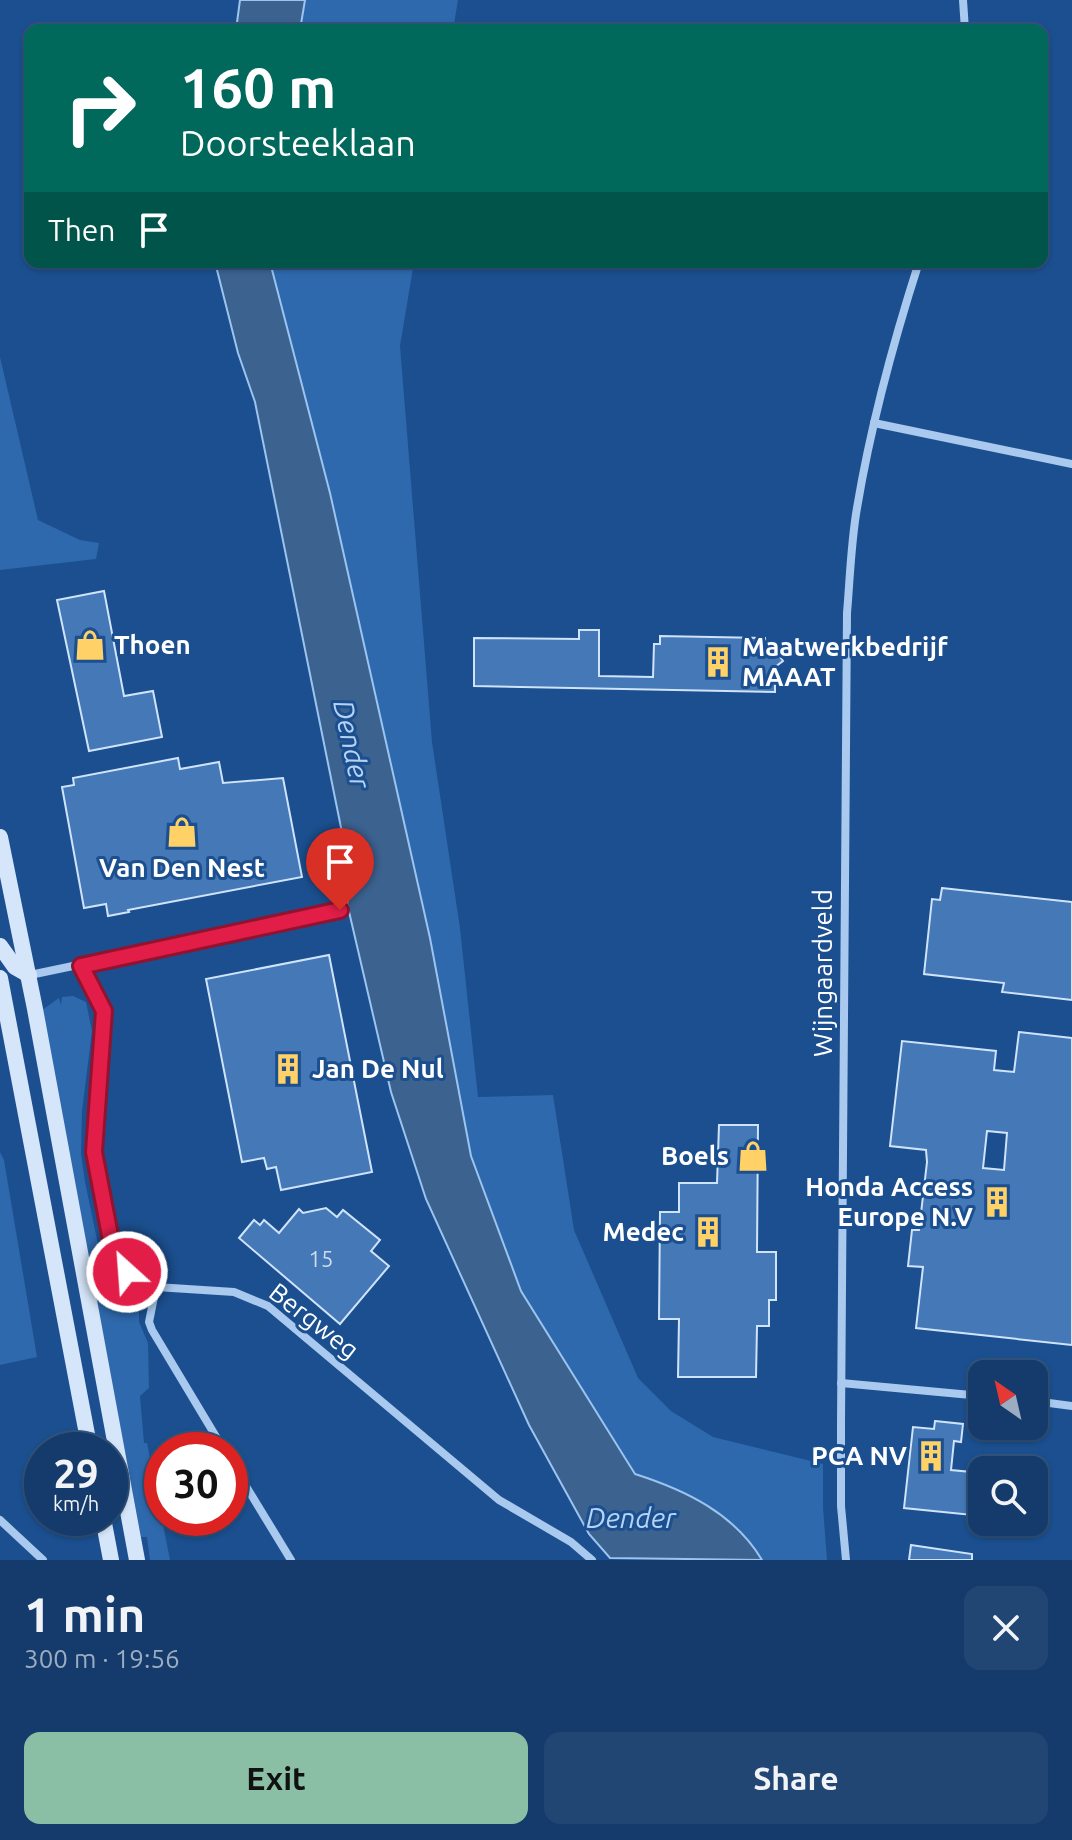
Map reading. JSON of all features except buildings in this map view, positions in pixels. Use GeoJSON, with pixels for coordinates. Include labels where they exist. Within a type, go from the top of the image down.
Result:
{"type":"FeatureCollection","features":[{"type":"Feature","properties":{"kind":"main road"},"geometry":{"type":"LineString","coordinates":[[0,837],[29,975],[137,1560]]}},
{"type":"Feature","properties":{"kind":"main road"},"geometry":{"type":"LineString","coordinates":[[0,946],[15,967],[29,975]]}},
{"type":"Feature","properties":{"kind":"main road"},"geometry":{"type":"LineString","coordinates":[[7,1013],[10,983],[29,975]]}},
{"type":"Feature","properties":{"kind":"main road"},"geometry":{"type":"LineString","coordinates":[[0,978],[87,1432]]}},
{"type":"Feature","properties":{"kind":"main road"},"geometry":{"type":"LineString","coordinates":[[106,1536],[111,1560]]}},
{"type":"Feature","properties":{"kind":"street"},"geometry":{"type":"LineString","coordinates":[[963,0],[965,24]]}},
{"type":"Feature","properties":{"kind":"street","name":"Wijngaardveld"},"geometry":{"type":"LineString","coordinates":[[846,1560],[841,1506],[841,1383],[847,613],[856,511],[898,327],[917,268]]}},
{"type":"Feature","properties":{"kind":"street"},"geometry":{"type":"LineString","coordinates":[[874,423],[1072,464]]}},
{"type":"Feature","properties":{"kind":"street"},"geometry":{"type":"LineString","coordinates":[[29,975],[340,910]]}},
{"type":"Feature","properties":{"kind":"street","name":"Bergweg"},"geometry":{"type":"LineString","coordinates":[[81,966],[99,996],[104,1017],[94,1137],[98,1181],[113,1251],[127,1272],[156,1287],[234,1292],[268,1306],[499,1500],[571,1542],[592,1560]]}},
{"type":"Feature","properties":{"kind":"street"},"geometry":{"type":"LineString","coordinates":[[156,1287],[149,1322],[152,1330],[213,1432]]}},
{"type":"Feature","properties":{"kind":"street"},"geometry":{"type":"LineString","coordinates":[[841,1383],[968,1395]]}},
{"type":"Feature","properties":{"kind":"street"},"geometry":{"type":"LineString","coordinates":[[1048,1403],[1072,1406]]}},
{"type":"Feature","properties":{"kind":"street"},"geometry":{"type":"LineString","coordinates":[[248,1490],[291,1560]]}},
{"type":"Feature","properties":{"kind":"street"},"geometry":{"type":"LineString","coordinates":[[0,1520],[43,1560]]}},
{"type":"Feature","properties":{"kind":"shaded area"},"geometry":{"type":"Polygon","coordinates":[[[305,0],[458,0],[454,24],[301,24],[305,0]]]}},
{"type":"Feature","properties":{"kind":"shaded area"},"geometry":{"type":"Polygon","coordinates":[[[271,268],[413,268],[400,346],[432,742],[460,928],[478,1097],[553,1095],[574,1230],[638,1378],[671,1411],[713,1437],[823,1464],[827,1560],[762,1560],[737,1529],[707,1505],[672,1487],[635,1474],[521,1291],[471,1156],[430,938],[271,268]]]}},
{"type":"Feature","properties":{"kind":"shaded area"},"geometry":{"type":"Polygon","coordinates":[[[0,357],[38,520],[80,540],[99,543],[96,559],[0,570],[0,357]]]}},
{"type":"Feature","properties":{"kind":"shaded area"},"geometry":{"type":"Polygon","coordinates":[[[73,996],[86,1002],[92,1031],[82,1111],[81,1153],[85,1182],[99,1249],[111,1269],[136,1292],[139,1302],[139,1322],[148,1343],[149,1388],[140,1396],[144,1443],[144,1536],[165,1536],[170,1560],[150,1560],[147,1537],[141,1537],[128,1468],[128,1432],[121,1432],[42,1010],[59,998],[61,1005],[62,997],[73,996]]]}},
{"type":"Feature","properties":{"kind":"shaded area"},"geometry":{"type":"Polygon","coordinates":[[[0,1152],[4,1160],[37,1357],[0,1365],[0,1152]]]}},
{"type":"Feature","properties":{"kind":"water"},"geometry":{"type":"Polygon","coordinates":[[[240,0],[305,0],[301,24],[237,24],[240,0]]]}},
{"type":"Feature","properties":{"kind":"water","name":"Dender"},"geometry":{"type":"Polygon","coordinates":[[[217,268],[272,268],[330,493],[430,938],[471,1156],[521,1291],[635,1474],[707,1505],[751,1543],[762,1560],[610,1558],[589,1534],[529,1425],[426,1199],[391,1092],[347,903],[353,887],[255,402],[238,353],[217,268]]]}},
{"type":"Feature","properties":{"kind":"place","name":"Thoen"},"geometry":{"type":"Point","coordinates":[90,645]}},
{"type":"Feature","properties":{"kind":"place","name":"Maatwerkbedrijf MAAAT"},"geometry":{"type":"Point","coordinates":[718,662]}},
{"type":"Feature","properties":{"kind":"place","name":"Van Den Nest"},"geometry":{"type":"Point","coordinates":[182,832]}},
{"type":"Feature","properties":{"kind":"place","name":"Jan De Nul"},"geometry":{"type":"Point","coordinates":[288,1069]}},
{"type":"Feature","properties":{"kind":"place","name":"Boels"},"geometry":{"type":"Point","coordinates":[753,1156]}},
{"type":"Feature","properties":{"kind":"place","name":"Honda Access Europe N.V"},"geometry":{"type":"Point","coordinates":[997,1202]}},
{"type":"Feature","properties":{"kind":"place","name":"Medec"},"geometry":{"type":"Point","coordinates":[708,1232]}},
{"type":"Feature","properties":{"kind":"place","name":"PCA NV"},"geometry":{"type":"Point","coordinates":[931,1456]}},
{"type":"Feature","properties":{"kind":"route"},"geometry":{"type":"LineString","coordinates":[[127,1272],[113,1251],[94,1152],[104,1011],[81,966],[340,910]]}}]}
